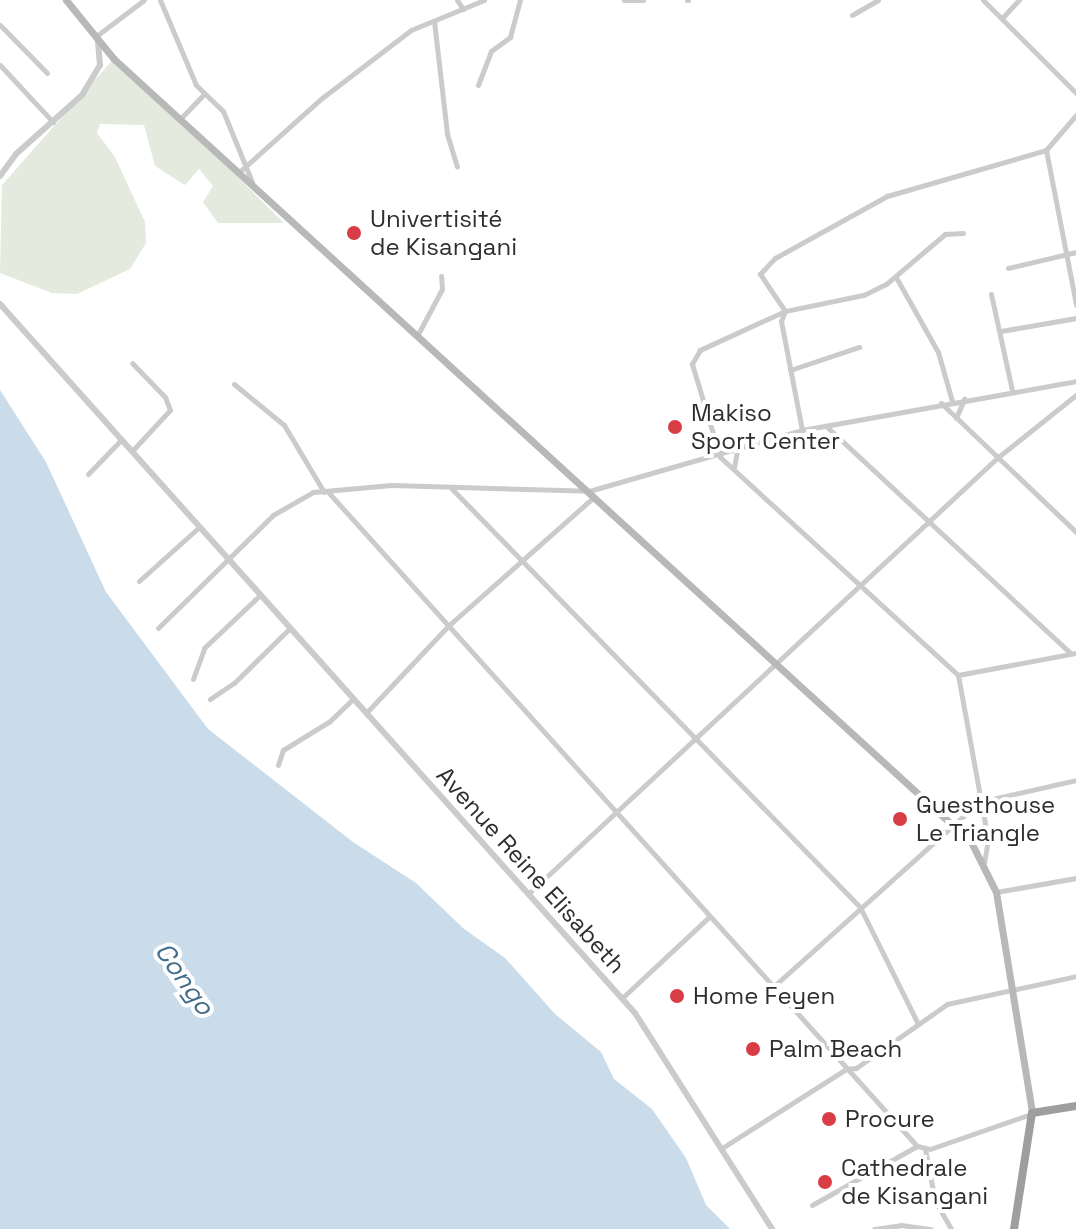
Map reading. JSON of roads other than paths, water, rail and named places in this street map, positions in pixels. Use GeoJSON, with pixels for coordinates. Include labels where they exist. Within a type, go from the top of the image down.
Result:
{"type":"FeatureCollection","features":[{"type":"Feature","properties":{"kind":"highway"},"geometry":{"type":"LineString","coordinates":[[1014,1229],[1032,1113],[1076,1106]]}},
{"type":"Feature","properties":{"kind":"main road"},"geometry":{"type":"LineString","coordinates":[[66,0],[114,59],[954,825],[984,863],[996,892],[1032,1113]]}},
{"type":"Feature","properties":{"kind":"street"},"geometry":{"type":"LineString","coordinates":[[100,65],[97,40],[144,0]]}},
{"type":"Feature","properties":{"kind":"street"},"geometry":{"type":"LineString","coordinates":[[160,0],[204,94],[223,111],[254,188]]}},
{"type":"Feature","properties":{"kind":"street"},"geometry":{"type":"LineString","coordinates":[[457,0],[463,9]]}},
{"type":"Feature","properties":{"kind":"street"},"geometry":{"type":"LineString","coordinates":[[238,173],[246,162],[384,49],[434,21],[484,0]]}},
{"type":"Feature","properties":{"kind":"street"},"geometry":{"type":"LineString","coordinates":[[478,85],[491,51],[510,37],[520,0]]}},
{"type":"Feature","properties":{"kind":"street"},"geometry":{"type":"LineString","coordinates":[[624,0],[643,0]]}},
{"type":"Feature","properties":{"kind":"street"},"geometry":{"type":"LineString","coordinates":[[852,15],[878,0]]}},
{"type":"Feature","properties":{"kind":"street"},"geometry":{"type":"LineString","coordinates":[[983,0],[1076,93]]}},
{"type":"Feature","properties":{"kind":"street"},"geometry":{"type":"LineString","coordinates":[[1002,18],[1019,0]]}},
{"type":"Feature","properties":{"kind":"street"},"geometry":{"type":"LineString","coordinates":[[434,21],[447,134],[457,166]]}},
{"type":"Feature","properties":{"kind":"street"},"geometry":{"type":"LineString","coordinates":[[0,25],[47,73]]}},
{"type":"Feature","properties":{"kind":"street"},"geometry":{"type":"LineString","coordinates":[[0,176],[16,154],[82,95],[100,65],[114,59]]}},
{"type":"Feature","properties":{"kind":"street"},"geometry":{"type":"LineString","coordinates":[[0,65],[53,122]]}},
{"type":"Feature","properties":{"kind":"street"},"geometry":{"type":"LineString","coordinates":[[179,119],[204,94]]}},
{"type":"Feature","properties":{"kind":"street"},"geometry":{"type":"LineString","coordinates":[[785,311],[760,274],[775,258],[887,196],[1046,150],[1076,115]]}},
{"type":"Feature","properties":{"kind":"street"},"geometry":{"type":"LineString","coordinates":[[1046,150],[1076,305]]}},
{"type":"Feature","properties":{"kind":"street"},"geometry":{"type":"LineString","coordinates":[[963,233],[945,234],[896,279],[863,295],[785,311],[728,334],[693,358],[720,457],[958,675],[988,840],[984,863]]}},
{"type":"Feature","properties":{"kind":"street"},"geometry":{"type":"LineString","coordinates":[[1008,268],[1076,252]]}},
{"type":"Feature","properties":{"kind":"street"},"geometry":{"type":"LineString","coordinates":[[417,337],[442,289],[441,276]]}},
{"type":"Feature","properties":{"kind":"street"},"geometry":{"type":"LineString","coordinates":[[896,279],[938,352],[952,401]]}},
{"type":"Feature","properties":{"kind":"street"},"geometry":{"type":"LineString","coordinates":[[991,294],[1012,390]]}},
{"type":"Feature","properties":{"kind":"street","name":"Avenue Reine Elisabeth"},"geometry":{"type":"LineString","coordinates":[[0,304],[622,998],[772,1229]]}},
{"type":"Feature","properties":{"kind":"street"},"geometry":{"type":"LineString","coordinates":[[785,311],[781,321],[802,430]]}},
{"type":"Feature","properties":{"kind":"street"},"geometry":{"type":"LineString","coordinates":[[1001,331],[1076,318]]}},
{"type":"Feature","properties":{"kind":"street"},"geometry":{"type":"LineString","coordinates":[[790,370],[859,347]]}},
{"type":"Feature","properties":{"kind":"street"},"geometry":{"type":"LineString","coordinates":[[131,453],[170,410],[165,397],[132,363]]}},
{"type":"Feature","properties":{"kind":"street"},"geometry":{"type":"LineString","coordinates":[[158,628],[229,562],[273,515],[306,495],[392,485],[592,494],[720,457],[738,446],[802,430],[1012,390],[1076,381]]}},
{"type":"Feature","properties":{"kind":"street"},"geometry":{"type":"LineString","coordinates":[[234,384],[284,425],[326,492],[917,1146],[925,1149],[1032,1113]]}},
{"type":"Feature","properties":{"kind":"street"},"geometry":{"type":"LineString","coordinates":[[528,894],[997,458],[1076,395]]}},
{"type":"Feature","properties":{"kind":"street"},"geometry":{"type":"LineString","coordinates":[[956,418],[964,399]]}},
{"type":"Feature","properties":{"kind":"street"},"geometry":{"type":"LineString","coordinates":[[941,403],[1076,532]]}},
{"type":"Feature","properties":{"kind":"street"},"geometry":{"type":"LineString","coordinates":[[844,441],[848,421]]}},
{"type":"Feature","properties":{"kind":"street"},"geometry":{"type":"LineString","coordinates":[[826,426],[1073,653]]}},
{"type":"Feature","properties":{"kind":"street"},"geometry":{"type":"LineString","coordinates":[[88,474],[120,441]]}},
{"type":"Feature","properties":{"kind":"street"},"geometry":{"type":"LineString","coordinates":[[734,468],[738,446]]}},
{"type":"Feature","properties":{"kind":"street"},"geometry":{"type":"LineString","coordinates":[[451,487],[860,907],[918,1024]]}},
{"type":"Feature","properties":{"kind":"street"},"geometry":{"type":"LineString","coordinates":[[366,713],[448,626],[592,494]]}},
{"type":"Feature","properties":{"kind":"street"},"geometry":{"type":"LineString","coordinates":[[139,581],[198,528]]}},
{"type":"Feature","properties":{"kind":"street"},"geometry":{"type":"LineString","coordinates":[[193,679],[204,648],[259,596]]}},
{"type":"Feature","properties":{"kind":"street"},"geometry":{"type":"LineString","coordinates":[[210,699],[289,629]]}},
{"type":"Feature","properties":{"kind":"street"},"geometry":{"type":"LineString","coordinates":[[958,675],[1073,653]]}},
{"type":"Feature","properties":{"kind":"street"},"geometry":{"type":"LineString","coordinates":[[278,765],[283,750],[330,721],[353,699]]}},
{"type":"Feature","properties":{"kind":"street"},"geometry":{"type":"LineString","coordinates":[[774,986],[979,802],[1076,780]]}},
{"type":"Feature","properties":{"kind":"street"},"geometry":{"type":"LineString","coordinates":[[996,892],[1076,878]]}},
{"type":"Feature","properties":{"kind":"street"},"geometry":{"type":"LineString","coordinates":[[622,998],[709,917]]}},
{"type":"Feature","properties":{"kind":"street"},"geometry":{"type":"LineString","coordinates":[[722,1148],[846,1069],[856,1068],[947,1004],[1076,976]]}},
{"type":"Feature","properties":{"kind":"street"},"geometry":{"type":"LineString","coordinates":[[812,1205],[917,1146]]}},
{"type":"Feature","properties":{"kind":"street"},"geometry":{"type":"LineString","coordinates":[[925,1149],[935,1201],[951,1229]]}},
{"type":"Feature","properties":{"kind":"street"},"geometry":{"type":"LineString","coordinates":[[874,1229],[901,1225],[931,1229]]}},
{"type":"Feature","properties":{"kind":"water","name":"Congo"},"geometry":{"type":"Polygon","coordinates":[[[0,390],[46,462],[106,592],[208,729],[353,842],[416,883],[463,928],[505,958],[555,1014],[601,1052],[614,1079],[652,1109],[686,1158],[706,1205],[730,1229],[0,1229],[0,390]]]}},
{"type":"Feature","properties":{"kind":"place","name":"Univertisité de Kisangani"},"geometry":{"type":"Point","coordinates":[354,233]}},
{"type":"Feature","properties":{"kind":"place","name":"Makiso Sport Center"},"geometry":{"type":"Point","coordinates":[675,427]}},
{"type":"Feature","properties":{"kind":"place","name":"Guesthouse Le Triangle"},"geometry":{"type":"Point","coordinates":[900,819]}},
{"type":"Feature","properties":{"kind":"place","name":"Home Feyen"},"geometry":{"type":"Point","coordinates":[677,996]}},
{"type":"Feature","properties":{"kind":"place","name":"Palm Beach"},"geometry":{"type":"Point","coordinates":[753,1049]}},
{"type":"Feature","properties":{"kind":"place","name":"Procure"},"geometry":{"type":"Point","coordinates":[829,1119]}},
{"type":"Feature","properties":{"kind":"place","name":"Cathedrale de Kisangani"},"geometry":{"type":"Point","coordinates":[825,1182]}}]}
